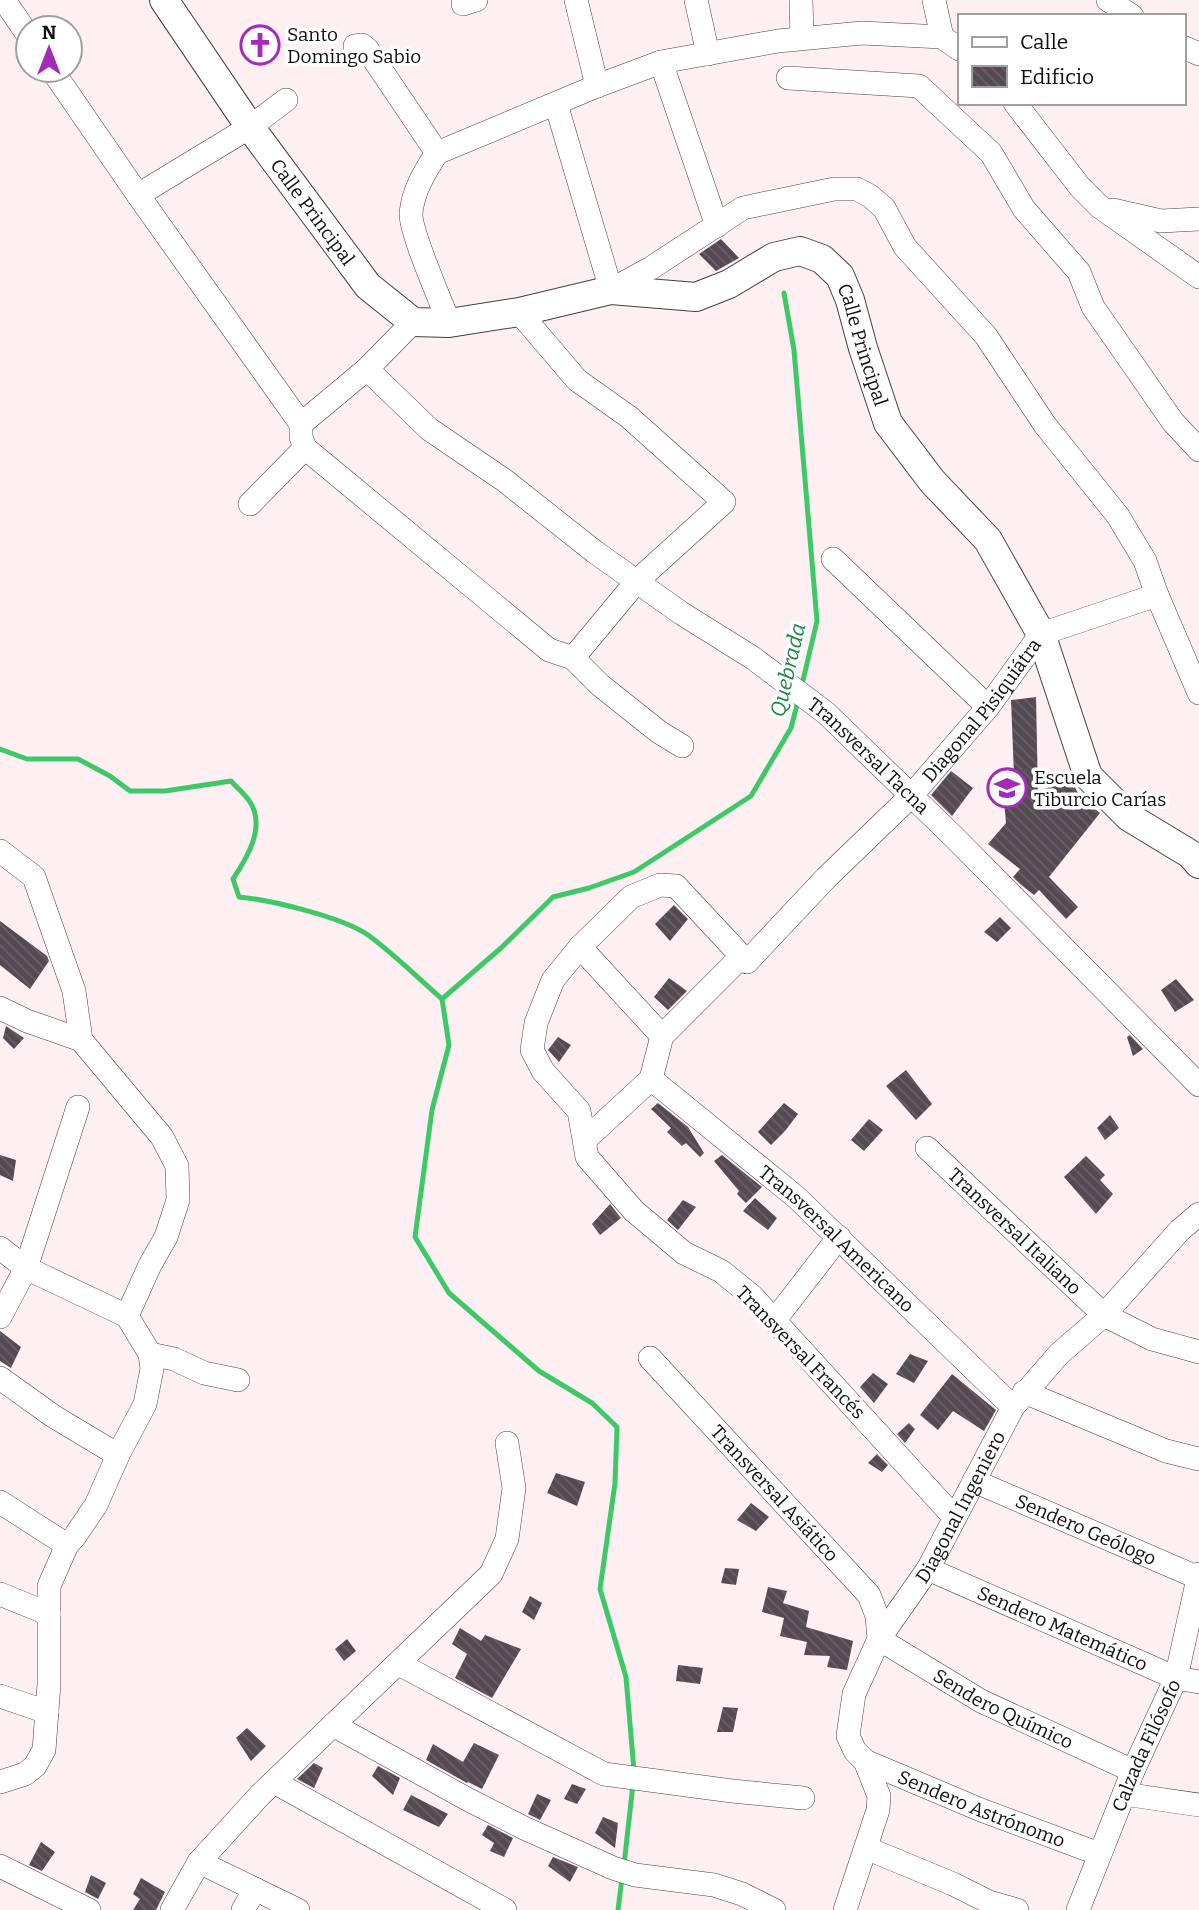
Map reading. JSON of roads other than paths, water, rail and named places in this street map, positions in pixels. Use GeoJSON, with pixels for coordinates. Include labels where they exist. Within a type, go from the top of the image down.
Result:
{"type":"FeatureCollection","features":[{"type":"Feature","properties":{"kind":"street"},"geometry":{"type":"LineString","coordinates":[[4,0],[14,15]]}},
{"type":"Feature","properties":{"kind":"street","name":"Calle Principal"},"geometry":{"type":"LineString","coordinates":[[164,0],[250,127],[368,286],[413,322],[449,323],[519,312],[611,289],[696,297],[729,284],[775,257],[800,251],[822,258],[840,276],[850,300],[888,423],[932,481],[988,540],[1041,634],[1088,776],[1129,817],[1190,854],[1199,863]]}},
{"type":"Feature","properties":{"kind":"street"},"geometry":{"type":"LineString","coordinates":[[576,0],[597,86]]}},
{"type":"Feature","properties":{"kind":"street"},"geometry":{"type":"LineString","coordinates":[[695,0],[708,54]]}},
{"type":"Feature","properties":{"kind":"street"},"geometry":{"type":"LineString","coordinates":[[801,0],[802,38]]}},
{"type":"Feature","properties":{"kind":"street"},"geometry":{"type":"LineString","coordinates":[[449,323],[410,216],[415,194],[426,169],[437,153],[661,62],[802,38],[862,33],[951,43],[934,0]]}},
{"type":"Feature","properties":{"kind":"street"},"geometry":{"type":"LineString","coordinates":[[1108,0],[1129,14]]}},
{"type":"Feature","properties":{"kind":"street"},"geometry":{"type":"LineString","coordinates":[[355,46],[362,46],[367,50],[437,153]]}},
{"type":"Feature","properties":{"kind":"street"},"geometry":{"type":"LineString","coordinates":[[661,62],[717,226]]}},
{"type":"Feature","properties":{"kind":"street"},"geometry":{"type":"LineString","coordinates":[[788,78],[919,86],[991,153],[1024,209],[1079,272],[1093,307],[1173,422],[1199,450]]}},
{"type":"Feature","properties":{"kind":"street"},"geometry":{"type":"LineString","coordinates":[[62,84],[301,424],[301,437],[305,448],[549,650],[573,658],[600,685],[659,732],[682,746]]}},
{"type":"Feature","properties":{"kind":"street"},"geometry":{"type":"LineString","coordinates":[[138,195],[250,127],[286,100]]}},
{"type":"Feature","properties":{"kind":"street"},"geometry":{"type":"LineString","coordinates":[[556,104],[611,289],[651,268],[743,208],[834,190],[857,190],[884,208],[905,247],[986,336],[1045,425],[1118,516],[1145,561],[1199,693]]}},
{"type":"Feature","properties":{"kind":"street"},"geometry":{"type":"LineString","coordinates":[[1017,105],[1080,187],[1100,207],[1199,277]]}},
{"type":"Feature","properties":{"kind":"street"},"geometry":{"type":"LineString","coordinates":[[1100,207],[1161,221],[1199,219]]}},
{"type":"Feature","properties":{"kind":"street"},"geometry":{"type":"LineString","coordinates":[[519,312],[577,380],[629,418],[724,502],[637,581],[573,658]]}},
{"type":"Feature","properties":{"kind":"street"},"geometry":{"type":"LineString","coordinates":[[301,424],[367,369],[413,322]]}},
{"type":"Feature","properties":{"kind":"street","name":"Transversal Tacna"},"geometry":{"type":"LineString","coordinates":[[367,369],[429,429],[504,480],[595,552],[681,613],[753,658],[826,713],[1199,1085]]}},
{"type":"Feature","properties":{"kind":"street"},"geometry":{"type":"LineString","coordinates":[[250,504],[305,448]]}},
{"type":"Feature","properties":{"kind":"street"},"geometry":{"type":"LineString","coordinates":[[833,559],[988,707]]}},
{"type":"Feature","properties":{"kind":"street","name":"Diagonal Pisiquiátra"},"geometry":{"type":"LineString","coordinates":[[651,1079],[662,1037],[911,796],[988,707],[1041,634],[1157,595]]}},
{"type":"Feature","properties":{"kind":"street"},"geometry":{"type":"LineString","coordinates":[[0,851],[34,877],[74,991],[82,1040],[162,1137],[177,1166],[178,1200],[166,1237],[127,1316]]}},
{"type":"Feature","properties":{"kind":"street"},"geometry":{"type":"LineString","coordinates":[[662,1037],[580,947],[631,897],[660,885],[676,886],[745,959]]}},
{"type":"Feature","properties":{"kind":"street","name":"Transversal Francés"},"geometry":{"type":"LineString","coordinates":[[580,947],[553,980],[536,1023],[532,1050],[544,1072],[579,1111],[587,1157],[634,1211],[684,1253],[721,1271],[751,1296],[954,1517]]}},
{"type":"Feature","properties":{"kind":"street"},"geometry":{"type":"LineString","coordinates":[[0,1008],[27,1021],[82,1040]]}},
{"type":"Feature","properties":{"kind":"street"},"geometry":{"type":"LineString","coordinates":[[586,1139],[651,1079]]}},
{"type":"Feature","properties":{"kind":"street","name":"Transversal Americano"},"geometry":{"type":"LineString","coordinates":[[651,1079],[796,1197],[1019,1399]]}},
{"type":"Feature","properties":{"kind":"street"},"geometry":{"type":"LineString","coordinates":[[0,1317],[26,1268],[78,1107]]}},
{"type":"Feature","properties":{"kind":"street","name":"Transversal Italiano"},"geometry":{"type":"LineString","coordinates":[[927,1148],[1104,1315],[1152,1339],[1199,1352]]}},
{"type":"Feature","properties":{"kind":"street","name":"Diagonal Ingeniero"},"geometry":{"type":"LineString","coordinates":[[845,1910],[878,1810],[879,1796],[865,1761],[855,1751],[848,1736],[854,1694],[879,1639],[928,1569],[1019,1399],[1059,1354],[1189,1234],[1199,1214]]}},
{"type":"Feature","properties":{"kind":"street"},"geometry":{"type":"LineString","coordinates":[[774,1321],[839,1237]]}},
{"type":"Feature","properties":{"kind":"street"},"geometry":{"type":"LineString","coordinates":[[0,1248],[26,1268],[127,1316],[150,1354],[152,1370],[145,1404],[96,1505],[67,1545],[48,1586],[44,1750],[35,1766],[16,1778],[0,1783]]}},
{"type":"Feature","properties":{"kind":"street"},"geometry":{"type":"LineString","coordinates":[[150,1354],[174,1359],[204,1373],[238,1380]]}},
{"type":"Feature","properties":{"kind":"street","name":"Transversal Asiático"},"geometry":{"type":"LineString","coordinates":[[650,1358],[869,1595],[877,1616],[879,1639]]}},
{"type":"Feature","properties":{"kind":"street"},"geometry":{"type":"LineString","coordinates":[[0,1378],[53,1416],[118,1455]]}},
{"type":"Feature","properties":{"kind":"street"},"geometry":{"type":"LineString","coordinates":[[1019,1399],[1166,1451],[1199,1459]]}},
{"type":"Feature","properties":{"kind":"street"},"geometry":{"type":"LineString","coordinates":[[172,1910],[199,1862],[274,1782],[491,1574],[507,1539],[514,1488],[507,1443]]}},
{"type":"Feature","properties":{"kind":"street","name":"Sendero Geólogo"},"geometry":{"type":"LineString","coordinates":[[974,1481],[1199,1577]]}},
{"type":"Feature","properties":{"kind":"street"},"geometry":{"type":"LineString","coordinates":[[0,1502],[67,1545]]}},
{"type":"Feature","properties":{"kind":"street","name":"Sendero Matemático"},"geometry":{"type":"LineString","coordinates":[[928,1569],[1176,1678],[1199,1682]]}},
{"type":"Feature","properties":{"kind":"street","name":"Calzada Filósofo"},"geometry":{"type":"LineString","coordinates":[[1078,1910],[1133,1771],[1176,1678],[1199,1577]]}},
{"type":"Feature","properties":{"kind":"street"},"geometry":{"type":"LineString","coordinates":[[0,1594],[49,1614]]}},
{"type":"Feature","properties":{"kind":"street","name":"Sendero Químico"},"geometry":{"type":"LineString","coordinates":[[879,1639],[981,1701],[1133,1771]]}},
{"type":"Feature","properties":{"kind":"street"},"geometry":{"type":"LineString","coordinates":[[399,1664],[604,1774],[803,1798]]}},
{"type":"Feature","properties":{"kind":"street"},"geometry":{"type":"LineString","coordinates":[[0,1696],[47,1712]]}},
{"type":"Feature","properties":{"kind":"street"},"geometry":{"type":"LineString","coordinates":[[333,1726],[490,1811],[613,1868],[635,1875],[714,1885],[739,1902],[774,1910]]}},
{"type":"Feature","properties":{"kind":"street","name":"Sendero Astrónomo"},"geometry":{"type":"LineString","coordinates":[[865,1761],[981,1810],[1099,1854]]}},
{"type":"Feature","properties":{"kind":"street"},"geometry":{"type":"LineString","coordinates":[[274,1782],[505,1910]]}},
{"type":"Feature","properties":{"kind":"street"},"geometry":{"type":"LineString","coordinates":[[1124,1794],[1199,1805]]}},
{"type":"Feature","properties":{"kind":"street"},"geometry":{"type":"LineString","coordinates":[[866,1847],[989,1902],[1017,1910]]}},
{"type":"Feature","properties":{"kind":"street"},"geometry":{"type":"LineString","coordinates":[[199,1862],[298,1910]]}},
{"type":"Feature","properties":{"kind":"street"},"geometry":{"type":"LineString","coordinates":[[0,1866],[89,1910]]}},
{"type":"Feature","properties":{"kind":"street"},"geometry":{"type":"LineString","coordinates":[[243,1910],[255,1889]]}},
{"type":"Feature","properties":{"kind":"waterway","name":"Quebrada"},"geometry":{"type":"LineString","coordinates":[[784,293],[794,350],[817,621],[801,689]]}},
{"type":"Feature","properties":{"kind":"waterway","name":"Quebrada"},"geometry":{"type":"LineString","coordinates":[[442,999],[501,948],[553,897],[634,872],[751,796],[791,728],[798,701]]}},
{"type":"Feature","properties":{"kind":"waterway"},"geometry":{"type":"LineString","coordinates":[[0,749],[27,759],[78,759],[110,776],[130,791],[165,791],[231,781],[250,802],[256,822],[249,852],[233,879],[239,897],[306,910],[356,928],[387,950],[442,999],[449,1045],[432,1110],[415,1237],[449,1293],[539,1371],[592,1403],[617,1427],[615,1483],[600,1589],[626,1677],[634,1771]]}},
{"type":"Feature","properties":{"kind":"waterway"},"geometry":{"type":"LineString","coordinates":[[624,1865],[633,1784]]}},
{"type":"Feature","properties":{"kind":"waterway"},"geometry":{"type":"LineString","coordinates":[[618,1910],[622,1878]]}},
{"type":"Feature","properties":{"kind":"place","name":"Santo Domingo Sabio"},"geometry":{"type":"Point","coordinates":[260,45]}},
{"type":"Feature","properties":{"kind":"place","name":"Escuela Tiburcio Carías"},"geometry":{"type":"Point","coordinates":[1007,788]}}]}
